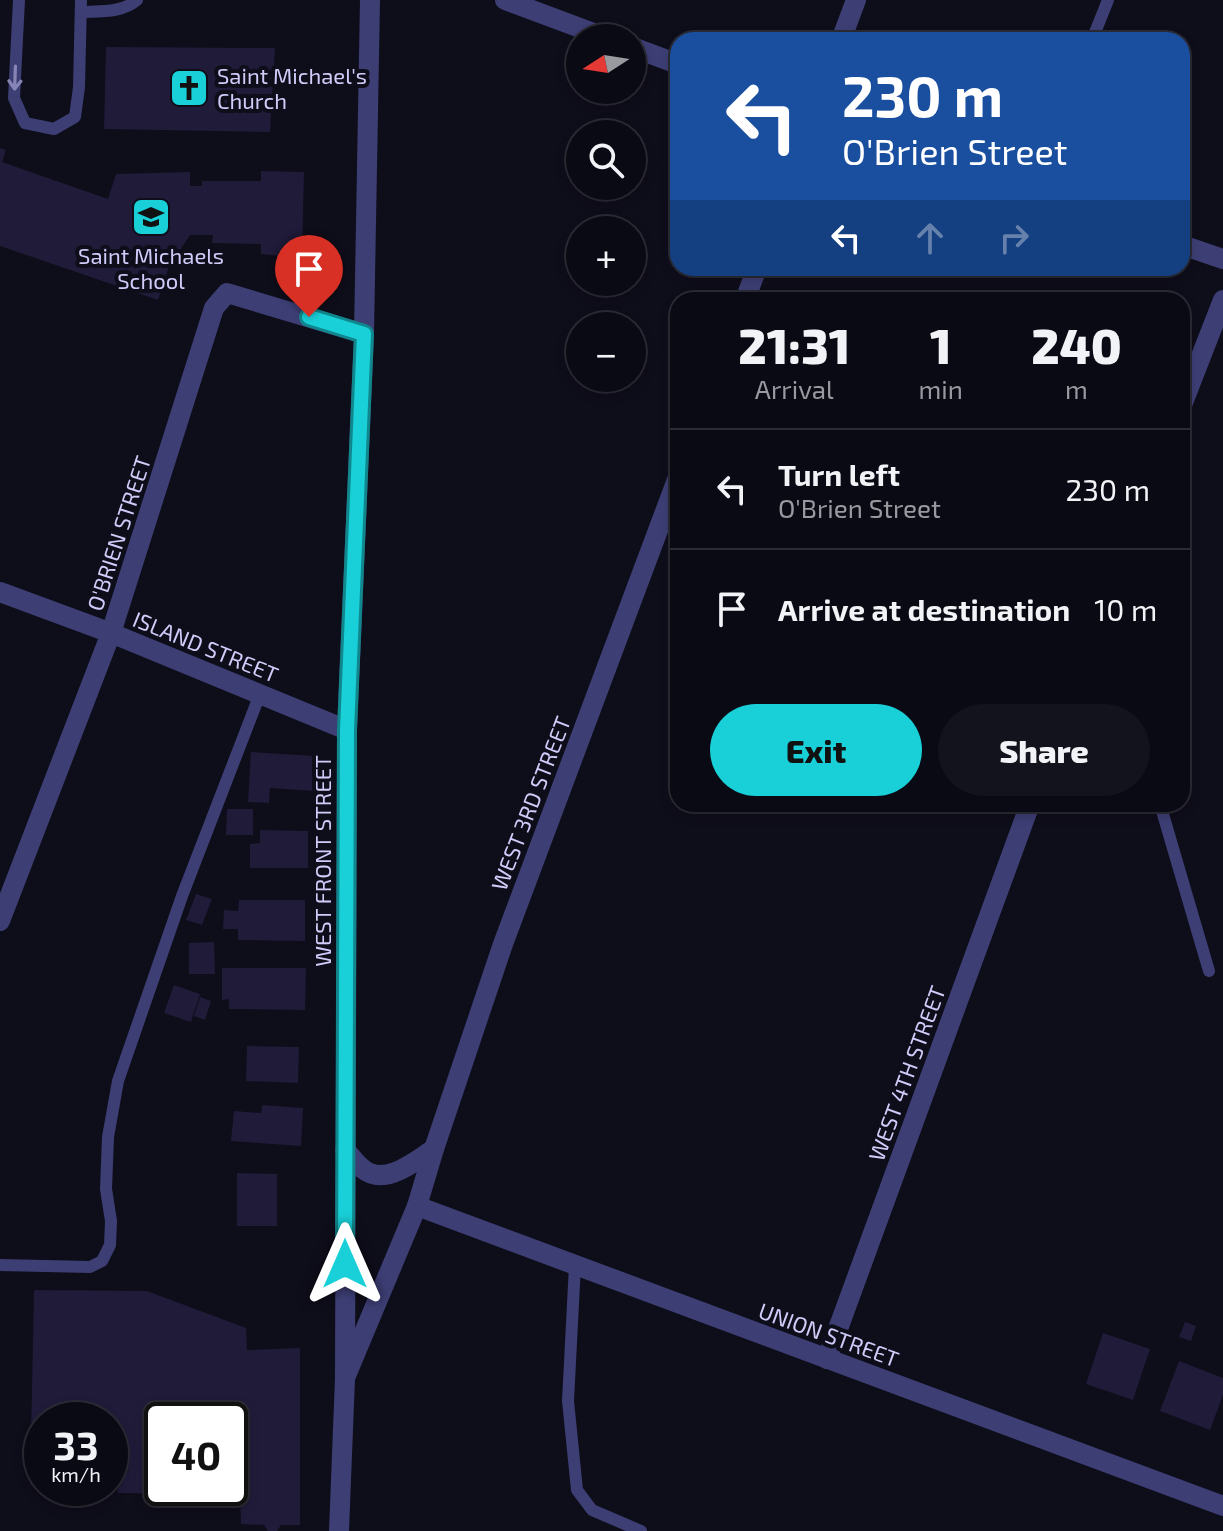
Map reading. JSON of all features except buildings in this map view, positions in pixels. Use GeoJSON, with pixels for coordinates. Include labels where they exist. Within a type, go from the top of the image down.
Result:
{"type":"FeatureCollection","features":[{"type":"Feature","properties":{"kind":"street","name":"WEST FRONT STREET"},"geometry":{"type":"LineString","coordinates":[[339,1531],[345,1378],[347,730],[364,334],[370,0]]}},
{"type":"Feature","properties":{"kind":"street"},"geometry":{"type":"LineString","coordinates":[[505,0],[569,24]]}},
{"type":"Feature","properties":{"kind":"street"},"geometry":{"type":"LineString","coordinates":[[844,32],[856,0]]}},
{"type":"Feature","properties":{"kind":"street"},"geometry":{"type":"LineString","coordinates":[[646,52],[670,61]]}},
{"type":"Feature","properties":{"kind":"street"},"geometry":{"type":"LineString","coordinates":[[1190,248],[1223,259]]}},
{"type":"Feature","properties":{"kind":"street","name":"O'BRIEN STREET"},"geometry":{"type":"LineString","coordinates":[[0,921],[111,633],[214,308],[227,293],[364,334]]}},
{"type":"Feature","properties":{"kind":"street"},"geometry":{"type":"LineString","coordinates":[[1190,385],[1223,300]]}},
{"type":"Feature","properties":{"kind":"street","name":"WEST 3RD STREET"},"geometry":{"type":"LineString","coordinates":[[345,1378],[417,1206],[503,944],[670,498]]}},
{"type":"Feature","properties":{"kind":"street","name":"ISLAND STREET"},"geometry":{"type":"LineString","coordinates":[[0,592],[111,633],[347,730]]}},
{"type":"Feature","properties":{"kind":"street","name":"WEST 4TH STREET"},"geometry":{"type":"LineString","coordinates":[[827,1359],[1027,812]]}},
{"type":"Feature","properties":{"kind":"street"},"geometry":{"type":"LineString","coordinates":[[345,1150],[365,1172],[384,1176],[406,1167],[434,1149]]}},
{"type":"Feature","properties":{"kind":"street","name":"UNION STREET"},"geometry":{"type":"LineString","coordinates":[[417,1206],[1223,1506]]}},
{"type":"Feature","properties":{"kind":"lane"},"geometry":{"type":"LineString","coordinates":[[19,0],[14,98],[25,123],[54,129],[75,117],[81,6],[115,11],[137,0]]}},
{"type":"Feature","properties":{"kind":"lane"},"geometry":{"type":"LineString","coordinates":[[1095,32],[1108,0]]}},
{"type":"Feature","properties":{"kind":"lane"},"geometry":{"type":"LineString","coordinates":[[0,1265],[90,1267],[102,1261],[110,1245],[111,1221],[106,1189],[108,1137],[118,1081],[182,896],[260,694]]}},
{"type":"Feature","properties":{"kind":"lane"},"geometry":{"type":"LineString","coordinates":[[1162,812],[1209,971]]}},
{"type":"Feature","properties":{"kind":"lane"},"geometry":{"type":"LineString","coordinates":[[575,1265],[568,1401],[577,1490],[592,1510],[641,1531]]}},
{"type":"Feature","properties":{"kind":"place","name":"Saint Michael's Church"},"geometry":{"type":"Point","coordinates":[189,88]}},
{"type":"Feature","properties":{"kind":"place","name":"Saint Michaels School"},"geometry":{"type":"Point","coordinates":[151,217]}},
{"type":"Feature","properties":{"kind":"route"},"geometry":{"type":"LineString","coordinates":[[309,317],[364,334],[347,730],[345,1264]]}}]}
